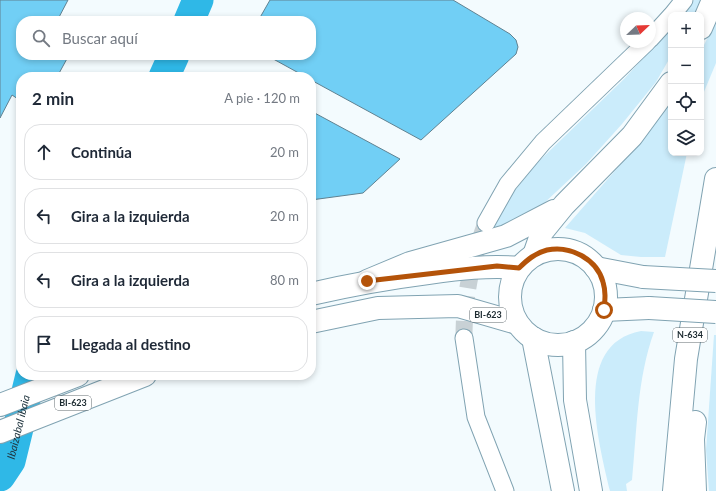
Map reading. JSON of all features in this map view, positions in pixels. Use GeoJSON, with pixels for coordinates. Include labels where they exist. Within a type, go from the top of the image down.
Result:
{"type":"FeatureCollection","features":[{"type":"Feature","properties":{"kind":"main road"},"geometry":{"type":"LineString","coordinates":[[704,21],[713,0]]}},
{"type":"Feature","properties":{"kind":"main road"},"geometry":{"type":"LineString","coordinates":[[316,293],[367,281],[527,262],[547,250],[567,250],[586,258],[596,268],[603,281],[605,295],[604,310],[598,323],[587,334],[574,342],[560,345],[546,343],[533,338],[517,323],[511,310],[510,295],[512,281],[527,262],[542,232],[564,205],[632,136],[670,84]]}},
{"type":"Feature","properties":{"kind":"main road"},"geometry":{"type":"LineString","coordinates":[[694,491],[693,439],[715,253],[716,179]]}},
{"type":"Feature","properties":{"kind":"main road","name":"N-634"},"geometry":{"type":"LineString","coordinates":[[674,491],[686,359],[716,179]]}},
{"type":"Feature","properties":{"kind":"main road"},"geometry":{"type":"LineString","coordinates":[[367,281],[410,263],[506,236],[564,205]]}},
{"type":"Feature","properties":{"kind":"main road"},"geometry":{"type":"LineString","coordinates":[[596,268],[643,277],[716,281]]}},
{"type":"Feature","properties":{"kind":"main road","name":"BI-623"},"geometry":{"type":"LineString","coordinates":[[316,321],[378,308],[458,306],[517,323]]}},
{"type":"Feature","properties":{"kind":"main road"},"geometry":{"type":"LineString","coordinates":[[604,310],[650,308],[716,312]]}},
{"type":"Feature","properties":{"kind":"main road"},"geometry":{"type":"LineString","coordinates":[[533,338],[563,491]]}},
{"type":"Feature","properties":{"kind":"main road"},"geometry":{"type":"LineString","coordinates":[[574,342],[575,400],[591,491]]}},
{"type":"Feature","properties":{"kind":"main road","name":"BI-623"},"geometry":{"type":"LineString","coordinates":[[0,405],[65,380]]}},
{"type":"Feature","properties":{"kind":"main road","name":"BI-623"},"geometry":{"type":"LineString","coordinates":[[0,432],[132,380]]}},
{"type":"Feature","properties":{"kind":"street"},"geometry":{"type":"LineString","coordinates":[[675,12],[684,0]]}},
{"type":"Feature","properties":{"kind":"street"},"geometry":{"type":"LineString","coordinates":[[656,33],[668,20]]}},
{"type":"Feature","properties":{"kind":"street"},"geometry":{"type":"LineString","coordinates":[[486,223],[508,184],[543,142],[641,48]]}},
{"type":"Feature","properties":{"kind":"street"},"geometry":{"type":"LineString","coordinates":[[464,338],[476,417],[505,491]]}},
{"type":"Feature","properties":{"kind":"shaded area"},"geometry":{"type":"Polygon","coordinates":[[[694,0],[701,0],[695,12],[684,12],[694,0]]]}},
{"type":"Feature","properties":{"kind":"shaded area"},"geometry":{"type":"Polygon","coordinates":[[[716,21],[716,63],[704,92],[704,48],[704,45],[716,21]]]}},
{"type":"Feature","properties":{"kind":"shaded area"},"geometry":{"type":"Polygon","coordinates":[[[668,31],[668,61],[656,82],[622,124],[586,164],[541,206],[521,220],[493,229],[512,194],[536,164],[624,79],[653,48],[656,48],[656,44],[668,31]]]}},
{"type":"Feature","properties":{"kind":"shaded area"},"geometry":{"type":"Polygon","coordinates":[[[668,104],[668,156],[686,156],[665,257],[621,255],[585,233],[565,228],[620,165],[668,104]]]}},
{"type":"Feature","properties":{"kind":"shaded area"},"geometry":{"type":"Polygon","coordinates":[[[641,331],[654,332],[648,350],[641,386],[632,480],[626,484],[627,491],[610,491],[600,448],[597,423],[595,398],[598,375],[605,355],[619,340],[641,331]]]}},
{"type":"Feature","properties":{"kind":"shaded area"},"geometry":{"type":"Polygon","coordinates":[[[714,335],[716,335],[716,491],[709,491],[706,450],[714,335]]]}},
{"type":"Feature","properties":{"kind":"building"},"geometry":{"type":"Polygon","coordinates":[[[0,0],[68,0],[60,16],[16,16],[16,60],[66,60],[60,72],[16,72],[16,98],[12,95],[0,118],[0,0]]]}},
{"type":"Feature","properties":{"kind":"building"},"geometry":{"type":"Polygon","coordinates":[[[270,0],[453,0],[510,34],[516,40],[518,47],[516,54],[421,140],[316,83],[316,72],[297,72],[275,60],[316,60],[316,16],[261,16],[270,0]]]}},
{"type":"Feature","properties":{"kind":"building"},"geometry":{"type":"Polygon","coordinates":[[[316,114],[400,159],[363,193],[316,199],[316,114]]]}},
{"type":"Feature","properties":{"kind":"waterway","name":"Ibaizabal ibaia"},"geometry":{"type":"LineString","coordinates":[[191,16],[198,0]]}},
{"type":"Feature","properties":{"kind":"waterway","name":"Ibaizabal ibaia"},"geometry":{"type":"LineString","coordinates":[[166,72],[172,60]]}},
{"type":"Feature","properties":{"kind":"waterway","name":"Ibaizabal ibaia"},"geometry":{"type":"LineString","coordinates":[[0,476],[10,461],[30,380]]}},
{"type":"Feature","properties":{"kind":"tunnel"},"geometry":{"type":"LineString","coordinates":[[464,338],[465,308],[469,279],[486,223]]}},
{"type":"Feature","properties":{"kind":"route"},"geometry":{"type":"LineString","coordinates":[[367,281],[497,266],[519,268],[534,255],[547,250],[561,249],[574,252],[586,258],[596,268],[603,281],[605,295],[604,310]]}}]}
